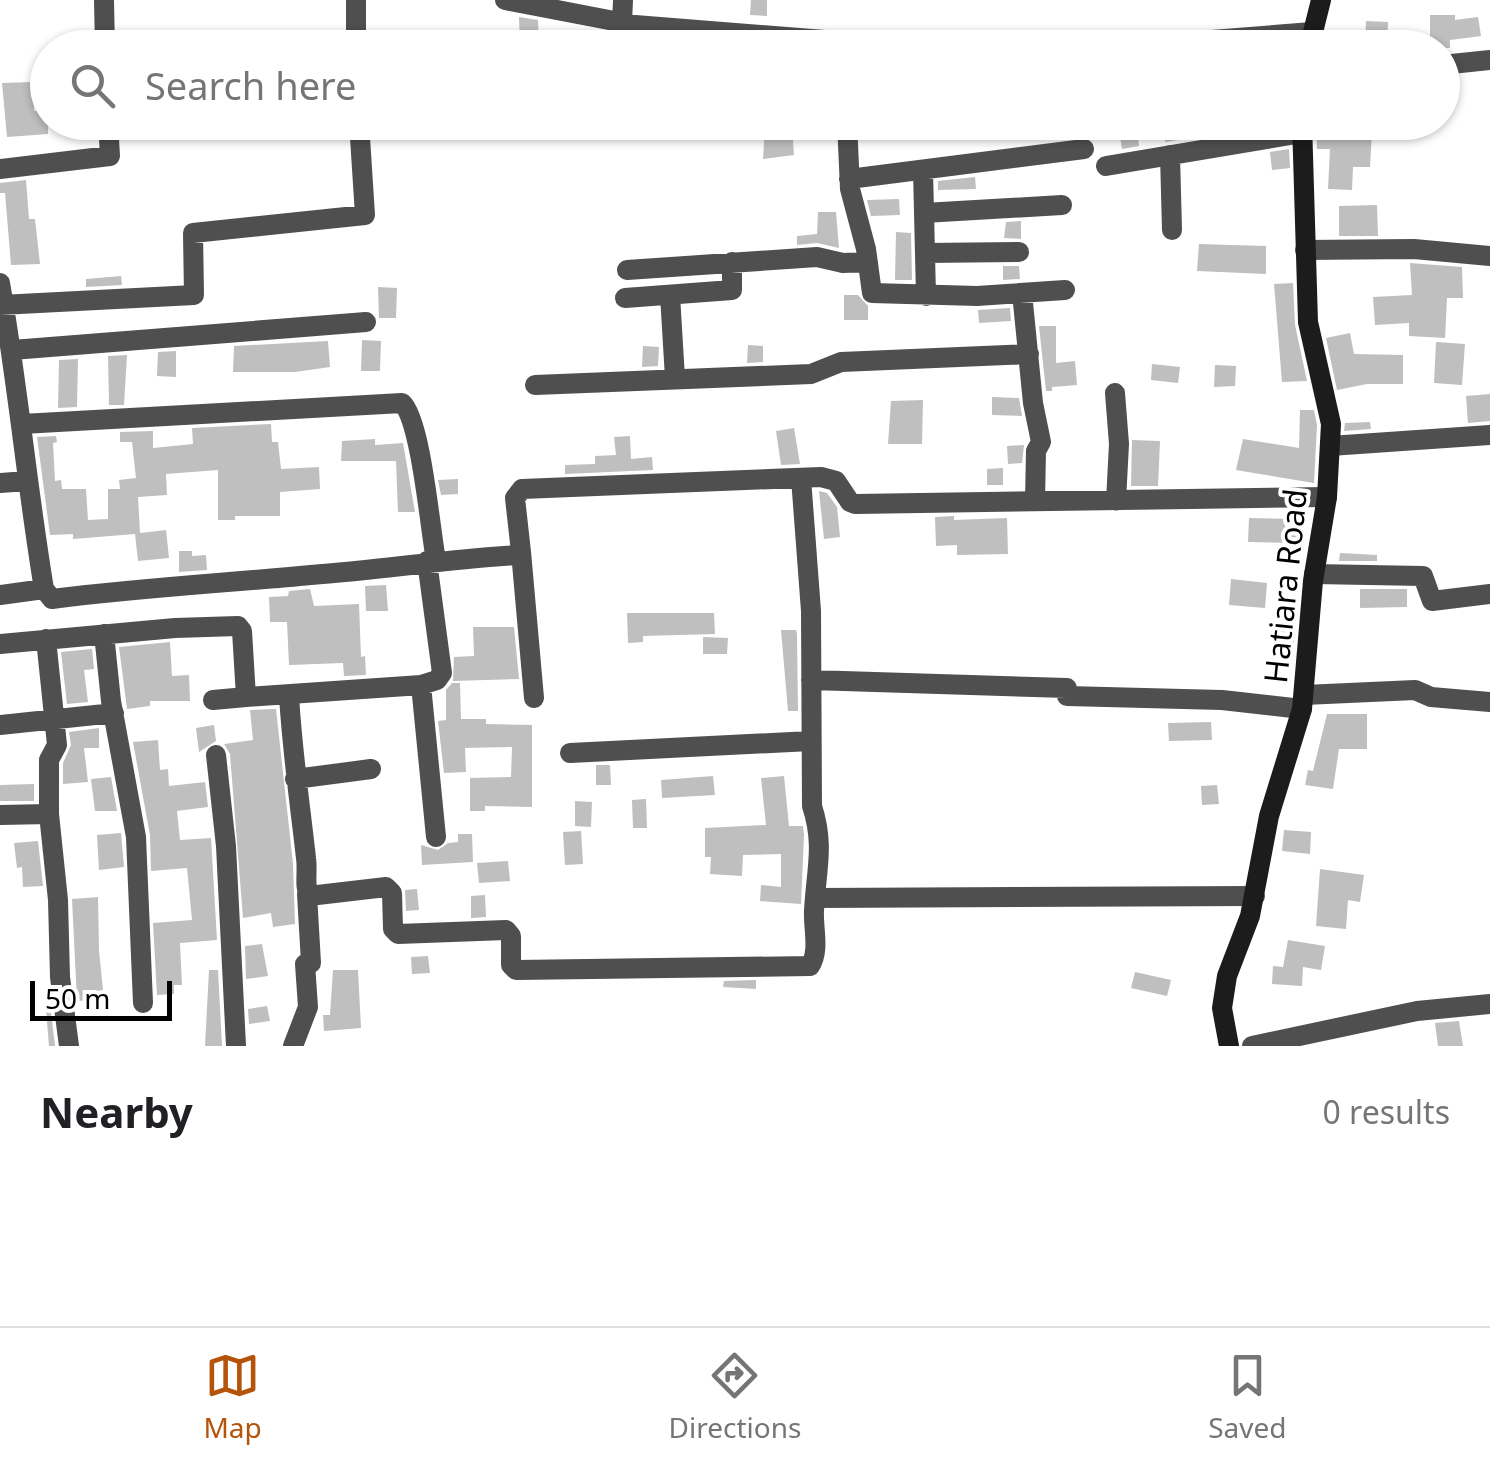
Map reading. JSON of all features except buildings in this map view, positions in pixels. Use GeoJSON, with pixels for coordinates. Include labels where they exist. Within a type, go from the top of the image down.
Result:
{"type":"FeatureCollection","features":[{"type":"Feature","properties":{"kind":"street"},"geometry":{"type":"LineString","coordinates":[[104,0],[105,30]]}},
{"type":"Feature","properties":{"kind":"street"},"geometry":{"type":"LineString","coordinates":[[356,0],[356,30]]}},
{"type":"Feature","properties":{"kind":"street"},"geometry":{"type":"LineString","coordinates":[[505,0],[622,22],[702,30]]}},
{"type":"Feature","properties":{"kind":"street"},"geometry":{"type":"LineString","coordinates":[[622,0],[622,22]]}},
{"type":"Feature","properties":{"kind":"street"},"geometry":{"type":"LineString","coordinates":[[1313,30],[1321,0]]}},
{"type":"Feature","properties":{"kind":"street"},"geometry":{"type":"LineString","coordinates":[[1460,63],[1490,60]]}},
{"type":"Feature","properties":{"kind":"street"},"geometry":{"type":"LineString","coordinates":[[0,169],[110,156],[109,140]]}},
{"type":"Feature","properties":{"kind":"street"},"geometry":{"type":"LineString","coordinates":[[360,140],[365,216],[192,234],[194,295],[1,297],[12,350],[44,590],[52,598],[521,552]]}},
{"type":"Feature","properties":{"kind":"street"},"geometry":{"type":"LineString","coordinates":[[848,140],[849,179],[875,295],[1065,290]]}},
{"type":"Feature","properties":{"kind":"street"},"geometry":{"type":"LineString","coordinates":[[1106,166],[1243,140]]}},
{"type":"Feature","properties":{"kind":"street","name":"Hatiara Road"},"geometry":{"type":"LineString","coordinates":[[1228,1046],[1222,1008],[1227,976],[1255,896],[1269,816],[1303,702],[1314,574],[1327,498],[1331,424],[1310,338],[1302,140]]}},
{"type":"Feature","properties":{"kind":"street"},"geometry":{"type":"LineString","coordinates":[[849,179],[1084,149]]}},
{"type":"Feature","properties":{"kind":"street"},"geometry":{"type":"LineString","coordinates":[[1170,155],[1172,230]]}},
{"type":"Feature","properties":{"kind":"street"},"geometry":{"type":"LineString","coordinates":[[923,170],[926,296]]}},
{"type":"Feature","properties":{"kind":"street"},"geometry":{"type":"LineString","coordinates":[[924,213],[1062,205]]}},
{"type":"Feature","properties":{"kind":"street"},"geometry":{"type":"LineString","coordinates":[[1305,250],[1414,249],[1490,256]]}},
{"type":"Feature","properties":{"kind":"street"},"geometry":{"type":"LineString","coordinates":[[926,253],[1019,252]]}},
{"type":"Feature","properties":{"kind":"street"},"geometry":{"type":"LineString","coordinates":[[626,270],[817,257],[847,264],[868,262]]}},
{"type":"Feature","properties":{"kind":"street"},"geometry":{"type":"LineString","coordinates":[[625,298],[733,289],[732,262]]}},
{"type":"Feature","properties":{"kind":"street"},"geometry":{"type":"LineString","coordinates":[[1022,293],[1041,442],[1036,451],[1035,501]]}},
{"type":"Feature","properties":{"kind":"street"},"geometry":{"type":"LineString","coordinates":[[670,295],[675,378]]}},
{"type":"Feature","properties":{"kind":"street"},"geometry":{"type":"LineString","coordinates":[[12,350],[366,322]]}},
{"type":"Feature","properties":{"kind":"street"},"geometry":{"type":"LineString","coordinates":[[534,385],[810,374],[841,362],[1029,354]]}},
{"type":"Feature","properties":{"kind":"street"},"geometry":{"type":"LineString","coordinates":[[1115,394],[1120,444],[1116,501]]}},
{"type":"Feature","properties":{"kind":"street"},"geometry":{"type":"LineString","coordinates":[[22,424],[402,403],[408,408],[417,438],[442,673],[437,680],[421,685],[212,700]]}},
{"type":"Feature","properties":{"kind":"street"},"geometry":{"type":"LineString","coordinates":[[1330,446],[1490,435]]}},
{"type":"Feature","properties":{"kind":"street"},"geometry":{"type":"LineString","coordinates":[[307,894],[386,888],[392,893],[393,929],[398,934],[506,930],[512,965],[520,970],[814,964],[821,852],[812,806],[811,610],[802,478]]}},
{"type":"Feature","properties":{"kind":"street"},"geometry":{"type":"LineString","coordinates":[[534,698],[515,498],[522,489],[830,478],[855,504],[1327,498]]}},
{"type":"Feature","properties":{"kind":"street"},"geometry":{"type":"LineString","coordinates":[[0,483],[27,481]]}},
{"type":"Feature","properties":{"kind":"street"},"geometry":{"type":"LineString","coordinates":[[1314,574],[1423,576],[1432,601],[1490,594]]}},
{"type":"Feature","properties":{"kind":"street"},"geometry":{"type":"LineString","coordinates":[[0,596],[44,590]]}},
{"type":"Feature","properties":{"kind":"street"},"geometry":{"type":"LineString","coordinates":[[0,644],[238,626],[242,631],[246,698]]}},
{"type":"Feature","properties":{"kind":"street"},"geometry":{"type":"LineString","coordinates":[[104,634],[136,837],[143,1003]]}},
{"type":"Feature","properties":{"kind":"street"},"geometry":{"type":"LineString","coordinates":[[46,639],[57,744],[49,760],[49,814],[58,900],[60,978],[69,1046]]}},
{"type":"Feature","properties":{"kind":"street"},"geometry":{"type":"LineString","coordinates":[[812,680],[1303,702],[1415,690],[1430,697],[1490,702]]}},
{"type":"Feature","properties":{"kind":"street"},"geometry":{"type":"LineString","coordinates":[[421,685],[436,836]]}},
{"type":"Feature","properties":{"kind":"street"},"geometry":{"type":"LineString","coordinates":[[289,695],[307,863],[308,1008],[293,1046]]}},
{"type":"Feature","properties":{"kind":"street"},"geometry":{"type":"LineString","coordinates":[[0,725],[114,714]]}},
{"type":"Feature","properties":{"kind":"street"},"geometry":{"type":"LineString","coordinates":[[570,752],[810,741]]}},
{"type":"Feature","properties":{"kind":"street"},"geometry":{"type":"LineString","coordinates":[[216,754],[226,846],[236,1046]]}},
{"type":"Feature","properties":{"kind":"street"},"geometry":{"type":"LineString","coordinates":[[296,779],[371,770]]}},
{"type":"Feature","properties":{"kind":"street"},"geometry":{"type":"LineString","coordinates":[[0,815],[49,814]]}},
{"type":"Feature","properties":{"kind":"street"},"geometry":{"type":"LineString","coordinates":[[816,898],[1255,896]]}},
{"type":"Feature","properties":{"kind":"street"},"geometry":{"type":"LineString","coordinates":[[1252,1046],[1417,1011],[1490,1004]]}}]}
